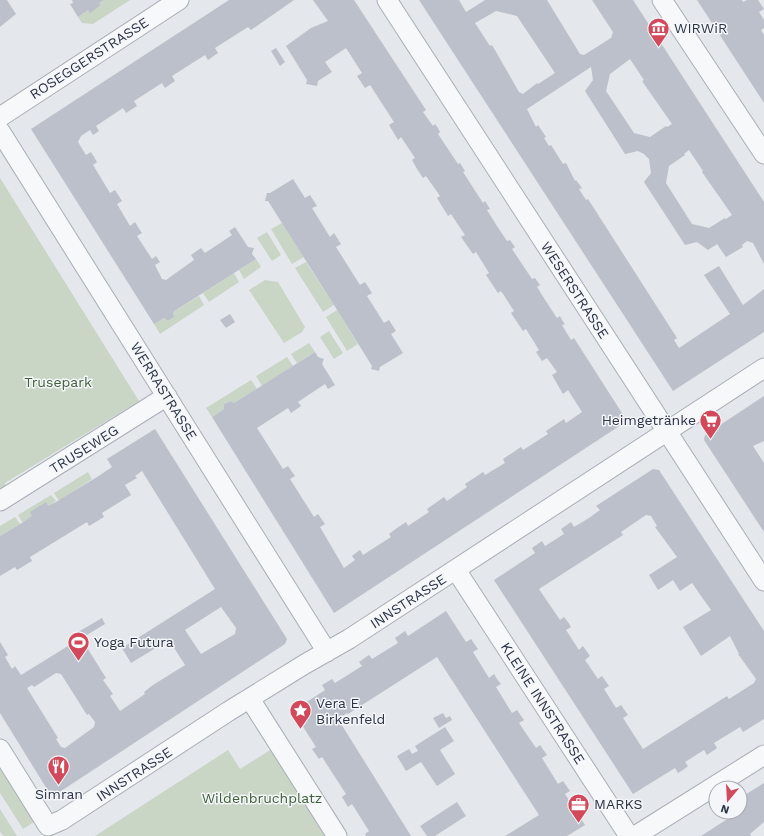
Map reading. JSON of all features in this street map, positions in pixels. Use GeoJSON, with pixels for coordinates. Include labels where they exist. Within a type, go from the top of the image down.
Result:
{"type":"FeatureCollection","features":[{"type":"Feature","properties":{"kind":"street","name":"ROSEGGERSTRASSE"},"geometry":{"type":"LineString","coordinates":[[0,117],[179,0]]}},
{"type":"Feature","properties":{"kind":"street","name":"WESERSTRASSE"},"geometry":{"type":"LineString","coordinates":[[387,0],[764,581]]}},
{"type":"Feature","properties":{"kind":"street"},"geometry":{"type":"LineString","coordinates":[[662,0],[764,154]]}},
{"type":"Feature","properties":{"kind":"street","name":"WERRASTRASSE"},"geometry":{"type":"LineString","coordinates":[[0,131],[327,652]]}},
{"type":"Feature","properties":{"kind":"street","name":"INNSTRASSE"},"geometry":{"type":"LineString","coordinates":[[0,749],[48,826],[68,817],[250,698],[349,639],[456,570],[764,368]]}},
{"type":"Feature","properties":{"kind":"street","name":"TRUSEWEG"},"geometry":{"type":"LineString","coordinates":[[0,501],[167,396]]}},
{"type":"Feature","properties":{"kind":"street","name":"KLEINE INNSTRASSE"},"geometry":{"type":"LineString","coordinates":[[456,570],[629,836]]}},
{"type":"Feature","properties":{"kind":"street"},"geometry":{"type":"LineString","coordinates":[[250,698],[337,836]]}},
{"type":"Feature","properties":{"kind":"street"},"geometry":{"type":"LineString","coordinates":[[635,836],[764,755]]}},
{"type":"Feature","properties":{"kind":"green space"},"geometry":{"type":"Polygon","coordinates":[[[104,0],[130,0],[93,24],[82,23],[78,17],[88,10],[90,12],[101,5],[99,3],[104,0]]]}},
{"type":"Feature","properties":{"kind":"green space","name":"Trusepark"},"geometry":{"type":"Polygon","coordinates":[[[0,178],[139,401],[5,483],[7,490],[0,495],[0,178]]]}},
{"type":"Feature","properties":{"kind":"green space"},"geometry":{"type":"Polygon","coordinates":[[[282,223],[304,257],[292,264],[271,229],[282,223]]]}},
{"type":"Feature","properties":{"kind":"green space"},"geometry":{"type":"Polygon","coordinates":[[[267,232],[281,255],[272,261],[257,238],[267,232]]]}},
{"type":"Feature","properties":{"kind":"green space"},"geometry":{"type":"Polygon","coordinates":[[[256,259],[261,267],[244,279],[239,270],[256,259]]]}},
{"type":"Feature","properties":{"kind":"green space"},"geometry":{"type":"Polygon","coordinates":[[[306,262],[334,305],[323,312],[295,268],[306,262]]]}},
{"type":"Feature","properties":{"kind":"green space"},"geometry":{"type":"Polygon","coordinates":[[[234,273],[239,282],[209,302],[203,293],[234,273]]]}},
{"type":"Feature","properties":{"kind":"green space"},"geometry":{"type":"Polygon","coordinates":[[[265,280],[278,282],[305,327],[302,332],[284,343],[249,290],[265,280]]]}},
{"type":"Feature","properties":{"kind":"green space"},"geometry":{"type":"Polygon","coordinates":[[[199,296],[204,305],[160,334],[154,324],[164,318],[168,321],[174,317],[173,312],[199,296]]]}},
{"type":"Feature","properties":{"kind":"green space"},"geometry":{"type":"Polygon","coordinates":[[[337,310],[358,344],[347,351],[326,317],[337,310]]]}},
{"type":"Feature","properties":{"kind":"green space"},"geometry":{"type":"Polygon","coordinates":[[[329,331],[343,353],[334,359],[320,337],[329,331]]]}},
{"type":"Feature","properties":{"kind":"green space"},"geometry":{"type":"Polygon","coordinates":[[[309,343],[315,352],[297,363],[291,354],[309,343]]]}},
{"type":"Feature","properties":{"kind":"green space"},"geometry":{"type":"Polygon","coordinates":[[[287,357],[293,366],[262,386],[256,376],[287,357]]]}},
{"type":"Feature","properties":{"kind":"green space"},"geometry":{"type":"Polygon","coordinates":[[[251,380],[257,389],[234,403],[229,401],[224,404],[224,409],[212,417],[206,408],[251,380]]]}},
{"type":"Feature","properties":{"kind":"green space"},"geometry":{"type":"Polygon","coordinates":[[[88,472],[92,479],[59,501],[54,493],[88,472]]]}},
{"type":"Feature","properties":{"kind":"green space"},"geometry":{"type":"Polygon","coordinates":[[[51,495],[56,501],[23,523],[18,515],[51,495]]]}},
{"type":"Feature","properties":{"kind":"green space"},"geometry":{"type":"Polygon","coordinates":[[[15,517],[20,524],[0,536],[0,526],[15,517]]]}},
{"type":"Feature","properties":{"kind":"green space","name":"Wildenbruchplatz"},"geometry":{"type":"Polygon","coordinates":[[[275,747],[330,836],[95,836],[228,750],[240,769],[275,747]]]}},
{"type":"Feature","properties":{"kind":"green space"},"geometry":{"type":"Polygon","coordinates":[[[0,768],[34,822],[23,829],[0,793],[0,768]]]}},
{"type":"Feature","properties":{"kind":"green space"},"geometry":{"type":"Polygon","coordinates":[[[0,809],[17,836],[3,836],[0,831],[0,809]]]}},
{"type":"Feature","properties":{"kind":"building"},"geometry":{"type":"Polygon","coordinates":[[[0,0],[7,0],[16,14],[0,27],[0,0]]]}},
{"type":"Feature","properties":{"kind":"building"},"geometry":{"type":"Polygon","coordinates":[[[72,0],[104,0],[99,3],[101,5],[90,13],[88,10],[78,17],[70,4],[73,3],[72,0]]]}},
{"type":"Feature","properties":{"kind":"building"},"geometry":{"type":"Polygon","coordinates":[[[229,0],[294,0],[251,30],[248,27],[215,48],[218,53],[208,60],[205,55],[172,76],[175,81],[165,88],[162,83],[134,101],[137,106],[126,113],[123,108],[96,126],[99,131],[93,135],[90,130],[81,136],[78,142],[86,155],[91,152],[97,162],[93,165],[110,193],[115,190],[122,201],[117,204],[130,226],[135,222],[142,233],[137,236],[152,259],[156,256],[160,262],[155,265],[162,279],[166,280],[194,260],[191,255],[201,248],[205,253],[232,235],[229,231],[235,227],[248,247],[254,248],[252,254],[256,259],[173,312],[174,317],[168,321],[164,318],[154,324],[31,129],[229,0]]]}},
{"type":"Feature","properties":{"kind":"building"},"geometry":{"type":"Polygon","coordinates":[[[313,0],[354,0],[426,110],[423,112],[433,126],[435,124],[438,128],[440,132],[438,134],[458,164],[460,163],[465,171],[463,172],[483,203],[485,201],[490,209],[487,210],[497,226],[507,241],[510,240],[515,247],[512,249],[532,279],[535,278],[540,285],[537,287],[547,303],[557,318],[560,316],[565,324],[562,325],[571,340],[574,338],[627,421],[334,613],[212,417],[224,409],[224,404],[230,401],[234,403],[315,352],[318,357],[324,359],[322,364],[335,385],[328,389],[325,384],[298,402],[301,406],[291,413],[288,408],[257,428],[283,469],[288,466],[295,476],[290,479],[314,517],[318,514],[325,524],[320,527],[344,568],[355,560],[352,556],[360,550],[363,555],[391,537],[389,534],[406,522],[408,526],[429,512],[427,509],[444,497],[447,501],[467,487],[465,484],[483,472],[485,475],[505,463],[503,459],[521,447],[523,450],[548,434],[546,431],[564,419],[566,423],[582,412],[568,390],[563,394],[552,375],[557,372],[547,358],[542,361],[536,352],[539,350],[526,329],[523,331],[511,313],[514,311],[501,291],[498,293],[486,275],[489,273],[476,252],[473,254],[461,237],[465,235],[451,214],[448,216],[437,198],[440,196],[426,176],[423,178],[417,169],[412,160],[415,158],[401,137],[398,140],[389,125],[394,122],[370,85],[365,88],[357,76],[362,73],[346,48],[325,62],[332,72],[318,81],[317,86],[306,84],[307,80],[286,46],[311,28],[328,21],[313,0]]]}},
{"type":"Feature","properties":{"kind":"building"},"geometry":{"type":"Polygon","coordinates":[[[419,0],[459,0],[466,12],[485,0],[547,0],[580,54],[584,55],[611,38],[613,32],[592,0],[633,0],[764,202],[764,264],[753,243],[747,241],[742,245],[743,247],[726,257],[717,244],[708,250],[697,242],[685,245],[644,182],[651,173],[649,159],[638,151],[625,154],[585,91],[593,80],[591,67],[527,109],[536,127],[538,125],[546,137],[544,138],[549,146],[551,145],[563,164],[566,163],[575,181],[576,180],[582,188],[579,189],[586,200],[588,199],[677,338],[674,340],[679,348],[730,314],[704,275],[719,266],[743,305],[764,289],[764,332],[673,391],[419,0]],[[496,11],[475,23],[490,46],[492,45],[519,92],[523,94],[537,83],[538,84],[555,73],[517,16],[496,11]],[[630,59],[610,74],[606,91],[634,133],[650,137],[666,126],[667,127],[672,124],[642,81],[644,80],[630,59]],[[689,150],[684,154],[685,155],[669,166],[666,183],[692,224],[709,228],[732,215],[702,172],[703,171],[689,150]]]}},
{"type":"Feature","properties":{"kind":"building"},"geometry":{"type":"Polygon","coordinates":[[[697,0],[742,0],[743,2],[747,0],[758,0],[764,9],[759,12],[764,20],[764,28],[761,30],[764,35],[764,103],[697,0]]]}},
{"type":"Feature","properties":{"kind":"building"},"geometry":{"type":"Polygon","coordinates":[[[276,48],[285,62],[280,66],[271,51],[276,48]]]}},
{"type":"Feature","properties":{"kind":"building"},"geometry":{"type":"Polygon","coordinates":[[[293,179],[305,198],[310,195],[317,206],[312,208],[330,237],[334,233],[341,244],[336,247],[360,285],[365,282],[372,293],[367,296],[384,323],[389,320],[396,331],[391,334],[403,353],[380,367],[379,371],[371,369],[372,366],[334,305],[268,201],[265,201],[267,193],[270,193],[293,179]]]}},
{"type":"Feature","properties":{"kind":"building"},"geometry":{"type":"Polygon","coordinates":[[[230,314],[235,322],[226,328],[220,320],[230,314]]]}},
{"type":"Feature","properties":{"kind":"building"},"geometry":{"type":"Polygon","coordinates":[[[764,396],[764,441],[753,446],[764,463],[764,532],[704,440],[705,435],[764,396]]]}},
{"type":"Feature","properties":{"kind":"building"},"geometry":{"type":"Polygon","coordinates":[[[155,429],[287,639],[285,644],[55,795],[50,794],[0,713],[0,642],[8,655],[5,657],[12,669],[15,666],[21,675],[81,638],[106,678],[103,680],[113,694],[110,696],[120,711],[145,694],[144,692],[153,685],[185,665],[169,640],[131,663],[122,648],[215,589],[142,471],[135,476],[137,478],[125,485],[131,495],[102,513],[104,517],[89,526],[87,522],[30,557],[32,561],[17,570],[15,567],[0,576],[0,536],[32,516],[30,512],[46,502],[48,506],[56,502],[112,467],[107,459],[155,429]],[[221,607],[185,630],[201,654],[235,634],[236,628],[221,607]],[[56,673],[34,687],[32,685],[27,688],[58,738],[56,739],[61,747],[65,748],[94,727],[95,722],[89,714],[87,715],[61,674],[56,673]]]}},
{"type":"Feature","properties":{"kind":"building"},"geometry":{"type":"Polygon","coordinates":[[[653,469],[659,470],[764,631],[764,719],[743,732],[740,727],[714,743],[717,748],[707,755],[704,750],[685,762],[688,766],[683,770],[678,773],[675,768],[633,794],[494,580],[535,553],[532,548],[542,541],[545,546],[564,534],[561,529],[571,522],[574,527],[600,510],[596,506],[653,469]],[[646,515],[621,532],[623,535],[539,589],[560,620],[564,617],[568,622],[571,627],[566,630],[579,650],[583,646],[590,656],[585,660],[598,679],[602,676],[609,686],[604,689],[616,708],[621,705],[628,715],[623,718],[643,749],[727,696],[729,699],[754,683],[756,679],[738,654],[730,636],[701,656],[683,627],[711,610],[692,583],[680,591],[673,580],[658,590],[649,575],[677,557],[655,527],[657,526],[651,516],[646,515]]]}},
{"type":"Feature","properties":{"kind":"building"},"geometry":{"type":"Polygon","coordinates":[[[446,611],[466,642],[471,639],[478,649],[473,652],[489,678],[494,674],[501,684],[496,687],[512,713],[517,710],[524,720],[519,723],[536,748],[540,745],[547,755],[542,758],[558,784],[563,781],[570,791],[565,794],[585,825],[567,836],[505,836],[539,815],[437,657],[338,719],[411,836],[366,836],[365,834],[369,831],[352,804],[348,807],[342,797],[346,794],[322,757],[319,759],[312,749],[316,747],[293,711],[325,690],[322,685],[332,679],[335,683],[362,666],[359,662],[369,655],[372,659],[398,643],[395,638],[405,631],[408,636],[446,611]]]}},
{"type":"Feature","properties":{"kind":"building"},"geometry":{"type":"Polygon","coordinates":[[[102,618],[105,624],[82,638],[78,632],[102,618]]]}},
{"type":"Feature","properties":{"kind":"building"},"geometry":{"type":"Polygon","coordinates":[[[443,713],[446,718],[450,716],[452,720],[439,728],[433,718],[443,713]]]}},
{"type":"Feature","properties":{"kind":"building"},"geometry":{"type":"Polygon","coordinates":[[[445,727],[454,741],[440,750],[455,774],[437,786],[421,762],[406,771],[397,756],[409,749],[412,754],[418,751],[415,746],[445,727]]]}},
{"type":"Feature","properties":{"kind":"building"},"geometry":{"type":"Polygon","coordinates":[[[764,783],[764,822],[750,834],[751,836],[701,836],[726,820],[748,820],[748,793],[764,783]]]}},
{"type":"Feature","properties":{"kind":"building"},"geometry":{"type":"Polygon","coordinates":[[[457,802],[466,816],[435,836],[427,836],[420,826],[457,802]]]}},
{"type":"Feature","properties":{"kind":"place","name":"WIRWiR"},"geometry":{"type":"Point","coordinates":[659,48]}},
{"type":"Feature","properties":{"kind":"place","name":"Heimgetränke"},"geometry":{"type":"Point","coordinates":[711,440]}},
{"type":"Feature","properties":{"kind":"place","name":"Yoga Futura"},"geometry":{"type":"Point","coordinates":[79,662]}},
{"type":"Feature","properties":{"kind":"place","name":"Vera E. Birkenfeld"},"geometry":{"type":"Point","coordinates":[301,730]}},
{"type":"Feature","properties":{"kind":"place","name":"Simran"},"geometry":{"type":"Point","coordinates":[59,786]}},
{"type":"Feature","properties":{"kind":"place","name":"MARKS"},"geometry":{"type":"Point","coordinates":[578,824]}}]}
